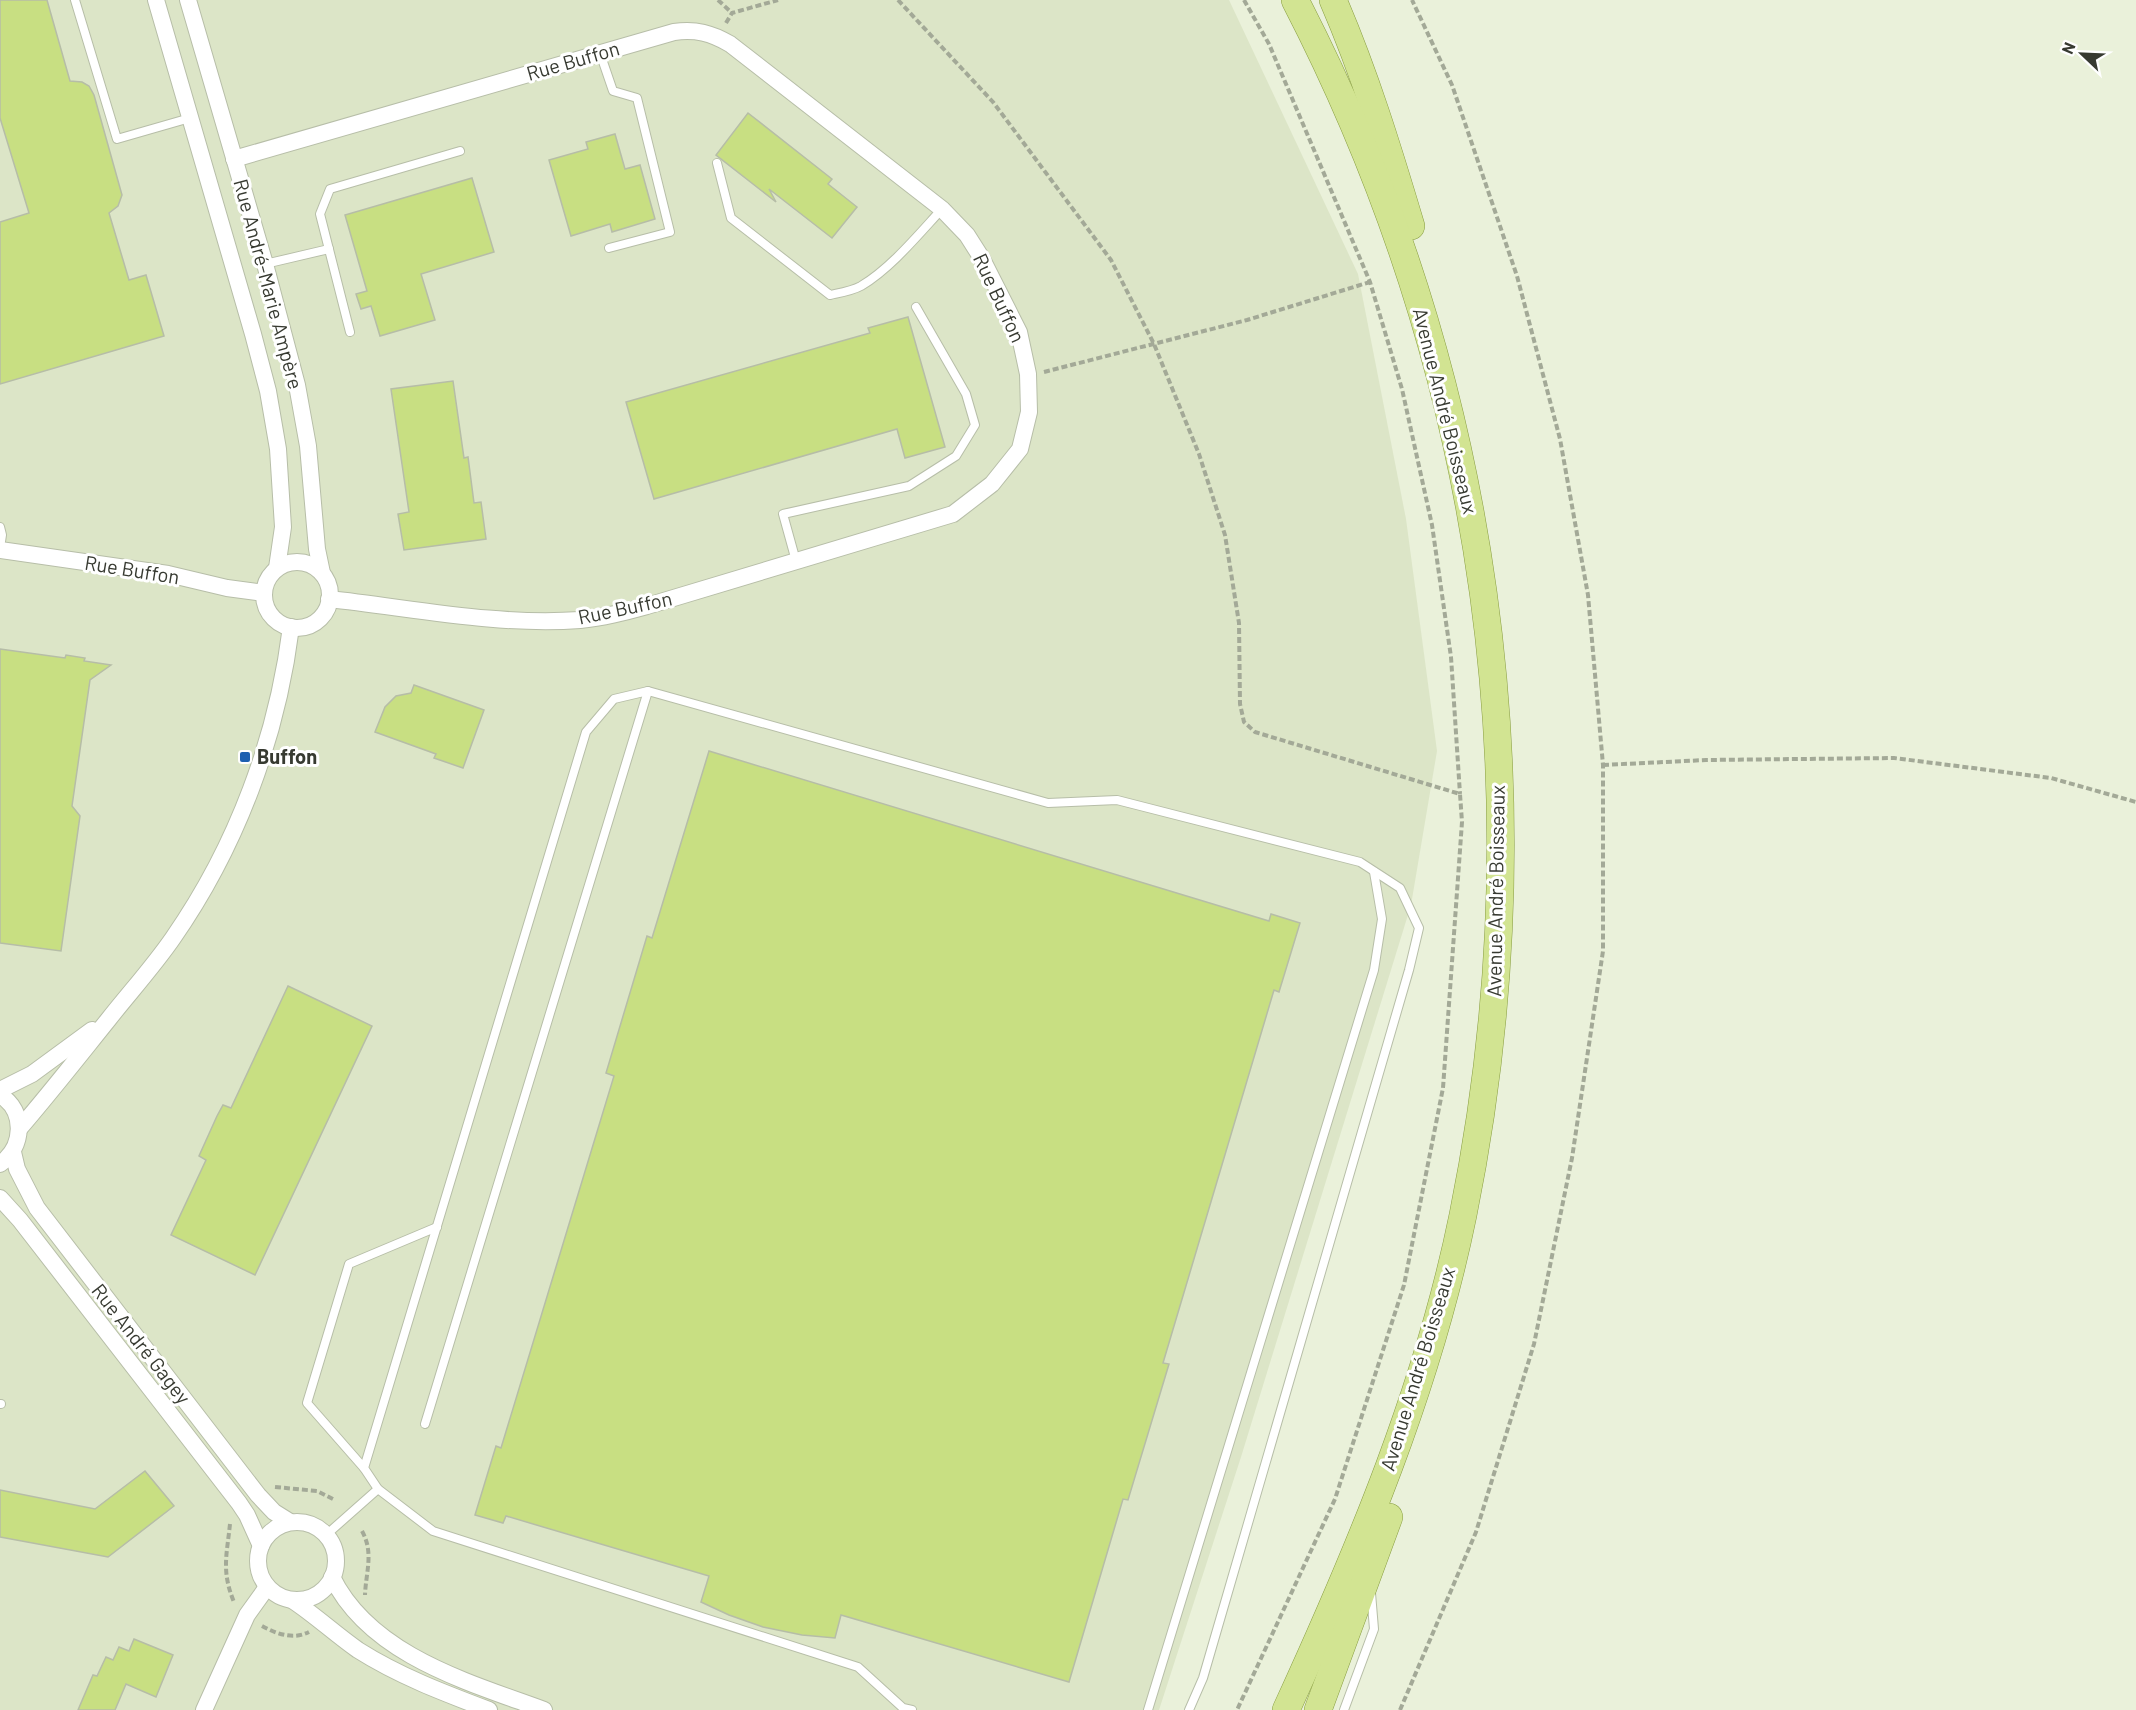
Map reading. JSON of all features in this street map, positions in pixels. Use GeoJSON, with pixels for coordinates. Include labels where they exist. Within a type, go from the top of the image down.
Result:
{"type":"FeatureCollection","features":[{"type":"Feature","properties":{"kind":"main road","name":"Avenue André Boisseaux"},"geometry":{"type":"LineString","coordinates":[[1286,1710],[1359,1545],[1384,1479],[1412,1401],[1460,1228],[1476,1143],[1494,1001],[1502,831],[1493,664],[1482,573],[1469,502],[1438,364],[1413,282],[1369,160],[1295,0]]}},
{"type":"Feature","properties":{"kind":"main road","name":"Avenue André Boisseaux"},"geometry":{"type":"LineString","coordinates":[[1318,1710],[1414,1450],[1459,1306],[1488,1171],[1509,1024],[1518,869],[1517,777],[1512,692],[1485,507],[1441,333],[1383,130],[1333,0]]}},
{"type":"Feature","properties":{"kind":"street","name":"Rue André-Marie Ampère"},"geometry":{"type":"LineString","coordinates":[[156,0],[253,334],[278,449],[282,516],[281,549],[277,568],[270,575],[264,593]]}},
{"type":"Feature","properties":{"kind":"street","name":"Rue André-Marie Ampère"},"geometry":{"type":"LineString","coordinates":[[188,0],[265,264],[297,385],[308,446],[316,549],[322,573],[330,590],[329,599]]}},
{"type":"Feature","properties":{"kind":"street","name":"Rue Buffon"},"geometry":{"type":"LineString","coordinates":[[234,159],[674,32],[690,30],[718,37],[730,44],[942,209],[968,235],[1019,332],[1028,374],[1029,412],[1020,449],[992,484],[954,514],[647,606],[614,615],[582,620],[500,619],[329,599]]}},
{"type":"Feature","properties":{"kind":"street","name":"Rue Buffon"},"geometry":{"type":"LineString","coordinates":[[0,549],[168,574],[227,588],[264,593]]}},
{"type":"Feature","properties":{"kind":"street"},"geometry":{"type":"LineString","coordinates":[[277,568],[295,562],[305,563],[322,573]]}},
{"type":"Feature","properties":{"kind":"street"},"geometry":{"type":"LineString","coordinates":[[264,593],[265,603],[274,619],[291,627],[302,627],[320,618],[326,610],[329,599]]}},
{"type":"Feature","properties":{"kind":"street"},"geometry":{"type":"LineString","coordinates":[[20,1129],[144,978],[174,937],[229,843],[262,758],[274,715],[291,627]]}},
{"type":"Feature","properties":{"kind":"street"},"geometry":{"type":"LineString","coordinates":[[0,1090],[32,1074],[110,1017]]}},
{"type":"Feature","properties":{"kind":"street"},"geometry":{"type":"LineString","coordinates":[[0,1095],[13,1106],[20,1129],[13,1152],[0,1164]]}},
{"type":"Feature","properties":{"kind":"street","name":"Rue André Gagey"},"geometry":{"type":"LineString","coordinates":[[13,1152],[17,1169],[37,1208],[258,1495],[274,1512],[290,1522]]}},
{"type":"Feature","properties":{"kind":"street","name":"Rue André Gagey"},"geometry":{"type":"LineString","coordinates":[[0,1197],[248,1515],[261,1546]]}},
{"type":"Feature","properties":{"kind":"street"},"geometry":{"type":"LineString","coordinates":[[292,1600],[315,1595],[332,1577],[335,1566],[336,1555],[326,1535],[309,1523],[290,1522],[272,1530],[261,1546],[258,1567],[267,1587],[292,1600],[344,1640],[387,1667],[440,1692],[489,1710]]}},
{"type":"Feature","properties":{"kind":"street"},"geometry":{"type":"LineString","coordinates":[[332,1577],[339,1593],[353,1611],[381,1637],[398,1648],[448,1673],[544,1710]]}},
{"type":"Feature","properties":{"kind":"street"},"geometry":{"type":"LineString","coordinates":[[204,1710],[247,1615],[267,1587]]}},
{"type":"Feature","properties":{"kind":"lane"},"geometry":{"type":"LineString","coordinates":[[75,0],[117,139],[190,118]]}},
{"type":"Feature","properties":{"kind":"lane"},"geometry":{"type":"LineString","coordinates":[[600,53],[613,91],[637,98],[670,232],[609,248]]}},
{"type":"Feature","properties":{"kind":"lane"},"geometry":{"type":"LineString","coordinates":[[350,332],[320,214],[330,189],[460,151]]}},
{"type":"Feature","properties":{"kind":"lane"},"geometry":{"type":"LineString","coordinates":[[717,163],[731,218],[830,296],[859,287],[876,275],[910,244],[942,209]]}},
{"type":"Feature","properties":{"kind":"lane"},"geometry":{"type":"LineString","coordinates":[[265,264],[329,249]]}},
{"type":"Feature","properties":{"kind":"lane"},"geometry":{"type":"LineString","coordinates":[[796,561],[783,514],[909,486],[956,456],[975,425],[966,394],[916,307]]}},
{"type":"Feature","properties":{"kind":"lane"},"geometry":{"type":"LineString","coordinates":[[0,527],[2,535],[0,549]]}},
{"type":"Feature","properties":{"kind":"lane"},"geometry":{"type":"LineString","coordinates":[[425,1424],[648,691]]}},
{"type":"Feature","properties":{"kind":"lane"},"geometry":{"type":"LineString","coordinates":[[364,1468],[586,732],[614,699],[648,691],[1047,803],[1117,800],[1360,862],[1400,888],[1419,928],[1409,970],[1207,1667],[1189,1710]]}},
{"type":"Feature","properties":{"kind":"lane"},"geometry":{"type":"LineString","coordinates":[[1148,1710],[1374,970],[1382,919],[1374,872]]}},
{"type":"Feature","properties":{"kind":"lane"},"geometry":{"type":"LineString","coordinates":[[437,1227],[349,1264],[307,1403],[364,1468],[378,1489],[433,1531],[858,1667],[903,1708],[912,1710]]}},
{"type":"Feature","properties":{"kind":"lane"},"geometry":{"type":"LineString","coordinates":[[326,1535],[378,1489]]}},
{"type":"Feature","properties":{"kind":"lane"},"geometry":{"type":"LineString","coordinates":[[1344,1710],[1374,1629],[1370,1570]]}},
{"type":"Feature","properties":{"kind":"path"},"geometry":{"type":"LineString","coordinates":[[718,0],[732,13]]}},
{"type":"Feature","properties":{"kind":"path"},"geometry":{"type":"LineString","coordinates":[[718,37],[732,13],[778,0]]}},
{"type":"Feature","properties":{"kind":"path"},"geometry":{"type":"LineString","coordinates":[[898,0],[993,102],[1111,260],[1154,344],[1199,454],[1225,535],[1239,623],[1240,704],[1244,722],[1255,732],[1460,794]]}},
{"type":"Feature","properties":{"kind":"path"},"geometry":{"type":"LineString","coordinates":[[1237,1710],[1335,1499],[1404,1285],[1443,1088],[1462,822],[1451,657],[1432,525],[1402,388],[1370,282],[1269,45],[1244,0]]}},
{"type":"Feature","properties":{"kind":"path"},"geometry":{"type":"LineString","coordinates":[[1400,1710],[1476,1532],[1534,1344],[1572,1158],[1603,951],[1603,765],[1588,595],[1560,439],[1517,276],[1452,85],[1412,0]]}},
{"type":"Feature","properties":{"kind":"path"},"geometry":{"type":"LineString","coordinates":[[1028,374],[1049,371],[1248,320],[1370,282]]}},
{"type":"Feature","properties":{"kind":"path"},"geometry":{"type":"LineString","coordinates":[[1603,765],[1706,760],[1894,758],[2051,778],[2136,802]]}},
{"type":"Feature","properties":{"kind":"path"},"geometry":{"type":"LineString","coordinates":[[272,1485],[277,1488],[317,1491],[335,1500]]}},
{"type":"Feature","properties":{"kind":"path"},"geometry":{"type":"LineString","coordinates":[[230,1520],[225,1562],[230,1590],[236,1606]]}},
{"type":"Feature","properties":{"kind":"path"},"geometry":{"type":"LineString","coordinates":[[362,1531],[369,1551],[369,1573],[365,1596]]}},
{"type":"Feature","properties":{"kind":"path"},"geometry":{"type":"LineString","coordinates":[[256,1623],[280,1634],[300,1636],[314,1627]]}},
{"type":"Feature","properties":{"kind":"shaded area"},"geometry":{"type":"Polygon","coordinates":[[[0,0],[1229,0],[1358,274],[1406,519],[1437,751],[1411,905],[1241,1457],[1159,1710],[0,1710],[0,0]]]}},
{"type":"Feature","properties":{"kind":"building"},"geometry":{"type":"Polygon","coordinates":[[[0,0],[47,0],[70,81],[82,82],[89,86],[94,95],[122,195],[118,206],[109,213],[129,280],[146,275],[164,336],[0,384],[0,222],[29,213],[0,118],[0,0]]]}},
{"type":"Feature","properties":{"kind":"building"},"geometry":{"type":"Polygon","coordinates":[[[748,113],[832,179],[828,184],[857,207],[832,238],[769,189],[776,202],[716,155],[748,113]]]}},
{"type":"Feature","properties":{"kind":"building"},"geometry":{"type":"Polygon","coordinates":[[[615,134],[625,169],[640,165],[655,219],[612,232],[610,224],[571,236],[549,160],[588,149],[586,142],[615,134]]]}},
{"type":"Feature","properties":{"kind":"building"},"geometry":{"type":"Polygon","coordinates":[[[472,178],[494,252],[421,274],[435,320],[380,336],[371,306],[361,309],[356,294],[367,291],[345,215],[472,178]]]}},
{"type":"Feature","properties":{"kind":"building"},"geometry":{"type":"Polygon","coordinates":[[[908,317],[945,447],[905,458],[897,429],[654,499],[626,402],[870,333],[868,328],[908,317]]]}},
{"type":"Feature","properties":{"kind":"building"},"geometry":{"type":"Polygon","coordinates":[[[453,381],[464,458],[468,457],[474,503],[481,502],[486,539],[404,550],[398,514],[409,512],[391,389],[453,381]]]}},
{"type":"Feature","properties":{"kind":"building"},"geometry":{"type":"Polygon","coordinates":[[[0,649],[65,658],[66,655],[85,658],[84,661],[111,665],[90,680],[72,806],[80,816],[61,951],[0,943],[0,649]]]}},
{"type":"Feature","properties":{"kind":"building"},"geometry":{"type":"Polygon","coordinates":[[[414,685],[484,710],[463,768],[434,758],[436,754],[375,732],[385,707],[396,696],[411,693],[414,685]]]}},
{"type":"Feature","properties":{"kind":"building"},"geometry":{"type":"Polygon","coordinates":[[[709,751],[1269,921],[1271,914],[1300,923],[1279,992],[1274,990],[1163,1363],[1169,1364],[1128,1500],[1123,1499],[1069,1682],[841,1615],[835,1638],[802,1635],[763,1627],[701,1602],[709,1576],[506,1516],[503,1523],[475,1515],[496,1446],[501,1448],[614,1076],[606,1073],[647,936],[652,938],[709,751]]]}},
{"type":"Feature","properties":{"kind":"building"},"geometry":{"type":"Polygon","coordinates":[[[288,986],[372,1026],[255,1275],[171,1235],[206,1160],[199,1156],[217,1116],[223,1105],[231,1108],[288,986]]]}},
{"type":"Feature","properties":{"kind":"building"},"geometry":{"type":"Polygon","coordinates":[[[145,1471],[174,1506],[108,1557],[0,1537],[0,1490],[95,1509],[145,1471]]]}},
{"type":"Feature","properties":{"kind":"building"},"geometry":{"type":"Polygon","coordinates":[[[134,1639],[173,1655],[156,1697],[126,1684],[115,1710],[78,1710],[93,1675],[97,1676],[106,1657],[113,1660],[119,1647],[129,1651],[134,1639]]]}},
{"type":"Feature","properties":{"kind":"place","name":"Buffon"},"geometry":{"type":"Point","coordinates":[245,757]}}]}
